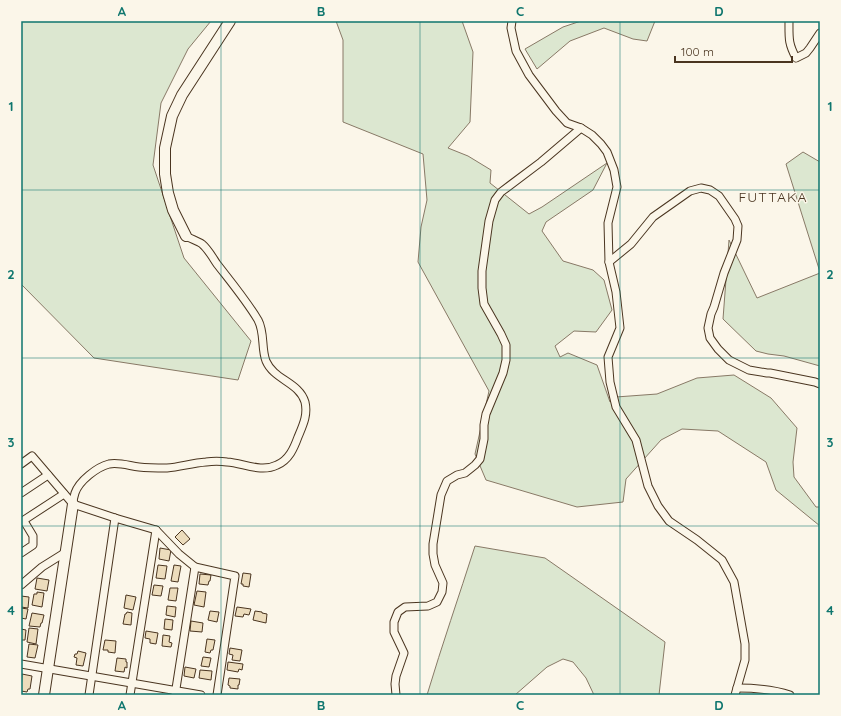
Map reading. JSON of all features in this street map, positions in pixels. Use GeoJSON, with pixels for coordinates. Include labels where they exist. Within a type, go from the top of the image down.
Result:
{"type":"FeatureCollection","features":[{"type":"Feature","properties":{"kind":"street"},"geometry":{"type":"LineString","coordinates":[[44,695],[72,504],[75,492],[85,478],[109,464],[168,468],[206,461],[218,461],[271,468],[284,461],[293,449],[306,415],[306,408],[302,394],[297,388],[274,373],[269,367],[263,349],[262,332],[257,320],[241,295],[202,244],[186,236],[173,210],[168,194],[165,174],[164,148],[172,116],[182,95],[230,21]]}},
{"type":"Feature","properties":{"kind":"street"},"geometry":{"type":"LineString","coordinates":[[512,21],[511,28],[516,51],[529,75],[556,112],[567,123],[581,128],[592,135],[601,144],[607,152],[614,170],[617,187],[608,223],[609,262],[616,292],[620,328],[608,357],[610,382],[616,408],[636,440],[648,486],[658,506],[669,521],[697,540],[722,560],[734,582],[745,644],[745,660],[736,692],[755,688],[773,690],[790,695]]}},
{"type":"Feature","properties":{"kind":"street"},"geometry":{"type":"LineString","coordinates":[[789,21],[789,42],[796,58],[806,53],[820,33]]}},
{"type":"Feature","properties":{"kind":"street"},"geometry":{"type":"LineString","coordinates":[[396,695],[395,684],[404,652],[394,632],[394,622],[398,612],[405,607],[428,606],[437,602],[442,592],[442,583],[435,565],[433,554],[433,544],[441,495],[447,481],[465,473],[480,459],[484,439],[486,414],[503,373],[506,360],[506,345],[484,304],[482,288],[482,271],[489,221],[495,200],[501,192],[541,162],[581,128]]}},
{"type":"Feature","properties":{"kind":"street"},"geometry":{"type":"LineString","coordinates":[[609,262],[631,244],[653,217],[690,191],[701,188],[710,190],[719,196],[735,219],[738,226],[737,240],[724,273],[711,314],[708,328],[710,338],[728,360],[749,370],[767,374],[778,374],[820,384]]}},
{"type":"Feature","properties":{"kind":"street"},"geometry":{"type":"LineString","coordinates":[[21,464],[32,456],[72,504],[156,530],[179,554],[195,567],[235,576],[217,695]]}},
{"type":"Feature","properties":{"kind":"street"},"geometry":{"type":"LineString","coordinates":[[21,493],[48,475]]}},
{"type":"Feature","properties":{"kind":"street"},"geometry":{"type":"LineString","coordinates":[[21,553],[32,545],[33,536],[22,521],[64,494]]}},
{"type":"Feature","properties":{"kind":"street"},"geometry":{"type":"LineString","coordinates":[[89,695],[115,518]]}},
{"type":"Feature","properties":{"kind":"street"},"geometry":{"type":"LineString","coordinates":[[130,695],[156,530]]}},
{"type":"Feature","properties":{"kind":"street"},"geometry":{"type":"LineString","coordinates":[[21,585],[42,568],[66,552]]}},
{"type":"Feature","properties":{"kind":"street"},"geometry":{"type":"LineString","coordinates":[[175,693],[195,567]]}},
{"type":"Feature","properties":{"kind":"street"},"geometry":{"type":"LineString","coordinates":[[21,664],[132,683],[175,693],[201,695]]}},
{"type":"Feature","properties":{"kind":"green space"},"geometry":{"type":"Polygon","coordinates":[[[21,21],[211,21],[188,49],[161,103],[153,165],[184,258],[251,341],[238,380],[94,358],[21,284],[21,21]]]}},
{"type":"Feature","properties":{"kind":"green space"},"geometry":{"type":"Polygon","coordinates":[[[336,21],[462,21],[473,52],[470,122],[448,148],[468,156],[491,170],[490,183],[529,214],[542,207],[607,163],[593,190],[546,222],[542,231],[563,261],[593,270],[604,280],[612,310],[596,332],[574,331],[555,346],[560,357],[568,353],[597,365],[610,402],[616,397],[657,394],[697,378],[734,375],[771,398],[797,428],[793,462],[794,477],[816,507],[820,507],[820,526],[776,490],[766,462],[718,431],[682,429],[661,440],[626,479],[623,502],[577,507],[486,480],[475,454],[489,391],[418,262],[421,227],[427,200],[423,154],[343,122],[343,40],[336,21]]]}},
{"type":"Feature","properties":{"kind":"green space"},"geometry":{"type":"Polygon","coordinates":[[[581,21],[655,21],[647,41],[633,39],[604,28],[570,41],[537,69],[525,49],[563,27],[581,21]]]}},
{"type":"Feature","properties":{"kind":"green space"},"geometry":{"type":"Polygon","coordinates":[[[803,152],[820,162],[820,272],[786,164],[803,152]]]}},
{"type":"Feature","properties":{"kind":"green space"},"geometry":{"type":"Polygon","coordinates":[[[729,240],[757,298],[820,273],[820,366],[784,356],[756,351],[723,319],[729,240]]]}},
{"type":"Feature","properties":{"kind":"green space"},"geometry":{"type":"Polygon","coordinates":[[[475,546],[545,558],[665,642],[659,695],[594,695],[586,678],[573,662],[563,659],[547,667],[515,695],[427,695],[475,546]]]}},
{"type":"Feature","properties":{"kind":"building"},"geometry":{"type":"Polygon","coordinates":[[[182,530],[190,539],[183,545],[175,537],[182,530]]]}},
{"type":"Feature","properties":{"kind":"building"},"geometry":{"type":"Polygon","coordinates":[[[160,548],[171,550],[169,561],[159,559],[160,548]]]}},
{"type":"Feature","properties":{"kind":"building"},"geometry":{"type":"Polygon","coordinates":[[[158,565],[167,566],[165,579],[156,578],[158,565]]]}},
{"type":"Feature","properties":{"kind":"building"},"geometry":{"type":"Polygon","coordinates":[[[174,565],[181,566],[178,582],[171,581],[174,565]]]}},
{"type":"Feature","properties":{"kind":"building"},"geometry":{"type":"Polygon","coordinates":[[[243,573],[251,574],[249,587],[241,584],[243,573]]]}},
{"type":"Feature","properties":{"kind":"building"},"geometry":{"type":"Polygon","coordinates":[[[200,574],[211,575],[208,585],[199,584],[200,574]]]}},
{"type":"Feature","properties":{"kind":"building"},"geometry":{"type":"Polygon","coordinates":[[[37,578],[49,580],[47,591],[35,589],[37,578]]]}},
{"type":"Feature","properties":{"kind":"building"},"geometry":{"type":"Polygon","coordinates":[[[154,585],[163,586],[161,596],[152,595],[154,585]]]}},
{"type":"Feature","properties":{"kind":"building"},"geometry":{"type":"Polygon","coordinates":[[[170,588],[178,588],[176,601],[168,600],[170,588]]]}},
{"type":"Feature","properties":{"kind":"building"},"geometry":{"type":"Polygon","coordinates":[[[197,591],[206,592],[204,607],[194,605],[197,591]]]}},
{"type":"Feature","properties":{"kind":"building"},"geometry":{"type":"Polygon","coordinates":[[[37,592],[44,593],[42,607],[32,605],[34,594],[37,594],[37,592]]]}},
{"type":"Feature","properties":{"kind":"building"},"geometry":{"type":"Polygon","coordinates":[[[126,595],[136,597],[133,610],[124,608],[126,595]]]}},
{"type":"Feature","properties":{"kind":"building"},"geometry":{"type":"Polygon","coordinates":[[[21,596],[29,597],[28,608],[21,607],[21,596]]]}},
{"type":"Feature","properties":{"kind":"building"},"geometry":{"type":"Polygon","coordinates":[[[167,606],[176,607],[175,617],[166,615],[167,606]]]}},
{"type":"Feature","properties":{"kind":"building"},"geometry":{"type":"Polygon","coordinates":[[[237,607],[251,609],[249,615],[244,614],[243,617],[235,616],[237,607]]]}},
{"type":"Feature","properties":{"kind":"building"},"geometry":{"type":"Polygon","coordinates":[[[21,608],[28,609],[26,619],[21,618],[21,608]]]}},
{"type":"Feature","properties":{"kind":"building"},"geometry":{"type":"Polygon","coordinates":[[[210,611],[219,612],[217,622],[208,620],[210,611]]]}},
{"type":"Feature","properties":{"kind":"building"},"geometry":{"type":"Polygon","coordinates":[[[255,611],[267,614],[266,623],[253,620],[255,611]]]}},
{"type":"Feature","properties":{"kind":"building"},"geometry":{"type":"Polygon","coordinates":[[[127,612],[132,613],[131,625],[123,624],[125,614],[127,612]]]}},
{"type":"Feature","properties":{"kind":"building"},"geometry":{"type":"Polygon","coordinates":[[[32,613],[44,615],[40,627],[29,626],[32,613]]]}},
{"type":"Feature","properties":{"kind":"building"},"geometry":{"type":"Polygon","coordinates":[[[165,619],[173,620],[172,630],[164,629],[165,619]]]}},
{"type":"Feature","properties":{"kind":"building"},"geometry":{"type":"Polygon","coordinates":[[[191,621],[203,623],[202,632],[190,631],[191,621]]]}},
{"type":"Feature","properties":{"kind":"building"},"geometry":{"type":"Polygon","coordinates":[[[29,628],[38,629],[36,644],[27,642],[29,628]]]}},
{"type":"Feature","properties":{"kind":"building"},"geometry":{"type":"Polygon","coordinates":[[[21,629],[26,630],[25,640],[21,640],[21,629]]]}},
{"type":"Feature","properties":{"kind":"building"},"geometry":{"type":"Polygon","coordinates":[[[146,631],[158,633],[156,644],[150,643],[150,639],[145,638],[146,631]]]}},
{"type":"Feature","properties":{"kind":"building"},"geometry":{"type":"Polygon","coordinates":[[[163,635],[170,636],[169,642],[172,643],[171,647],[162,646],[163,635]]]}},
{"type":"Feature","properties":{"kind":"building"},"geometry":{"type":"Polygon","coordinates":[[[207,639],[215,640],[213,650],[211,650],[210,653],[205,652],[207,639]]]}},
{"type":"Feature","properties":{"kind":"building"},"geometry":{"type":"Polygon","coordinates":[[[105,640],[116,641],[115,653],[108,652],[108,650],[103,650],[105,640]]]}},
{"type":"Feature","properties":{"kind":"building"},"geometry":{"type":"Polygon","coordinates":[[[29,644],[38,645],[35,658],[27,657],[29,644]]]}},
{"type":"Feature","properties":{"kind":"building"},"geometry":{"type":"Polygon","coordinates":[[[230,648],[242,650],[240,661],[232,660],[233,655],[229,654],[230,648]]]}},
{"type":"Feature","properties":{"kind":"building"},"geometry":{"type":"Polygon","coordinates":[[[78,651],[86,653],[83,666],[76,665],[77,658],[74,657],[78,651]]]}},
{"type":"Feature","properties":{"kind":"building"},"geometry":{"type":"Polygon","coordinates":[[[203,657],[211,658],[209,667],[201,666],[203,657]]]}},
{"type":"Feature","properties":{"kind":"building"},"geometry":{"type":"Polygon","coordinates":[[[117,658],[126,659],[127,668],[125,667],[124,672],[115,671],[117,658]]]}},
{"type":"Feature","properties":{"kind":"building"},"geometry":{"type":"Polygon","coordinates":[[[228,662],[243,664],[242,670],[239,669],[238,672],[227,670],[228,662]]]}},
{"type":"Feature","properties":{"kind":"building"},"geometry":{"type":"Polygon","coordinates":[[[185,667],[196,669],[194,678],[184,676],[185,667]]]}},
{"type":"Feature","properties":{"kind":"building"},"geometry":{"type":"Polygon","coordinates":[[[200,670],[212,671],[211,680],[199,678],[200,670]]]}},
{"type":"Feature","properties":{"kind":"building"},"geometry":{"type":"Polygon","coordinates":[[[22,674],[32,676],[30,689],[28,689],[27,692],[21,691],[22,674]]]}},
{"type":"Feature","properties":{"kind":"building"},"geometry":{"type":"Polygon","coordinates":[[[229,678],[240,679],[238,689],[230,688],[228,685],[229,678]]]}},
{"type":"Feature","properties":{"kind":"district","name":"FUTTAKA"},"geometry":{"type":"Point","coordinates":[773,197]}}]}
